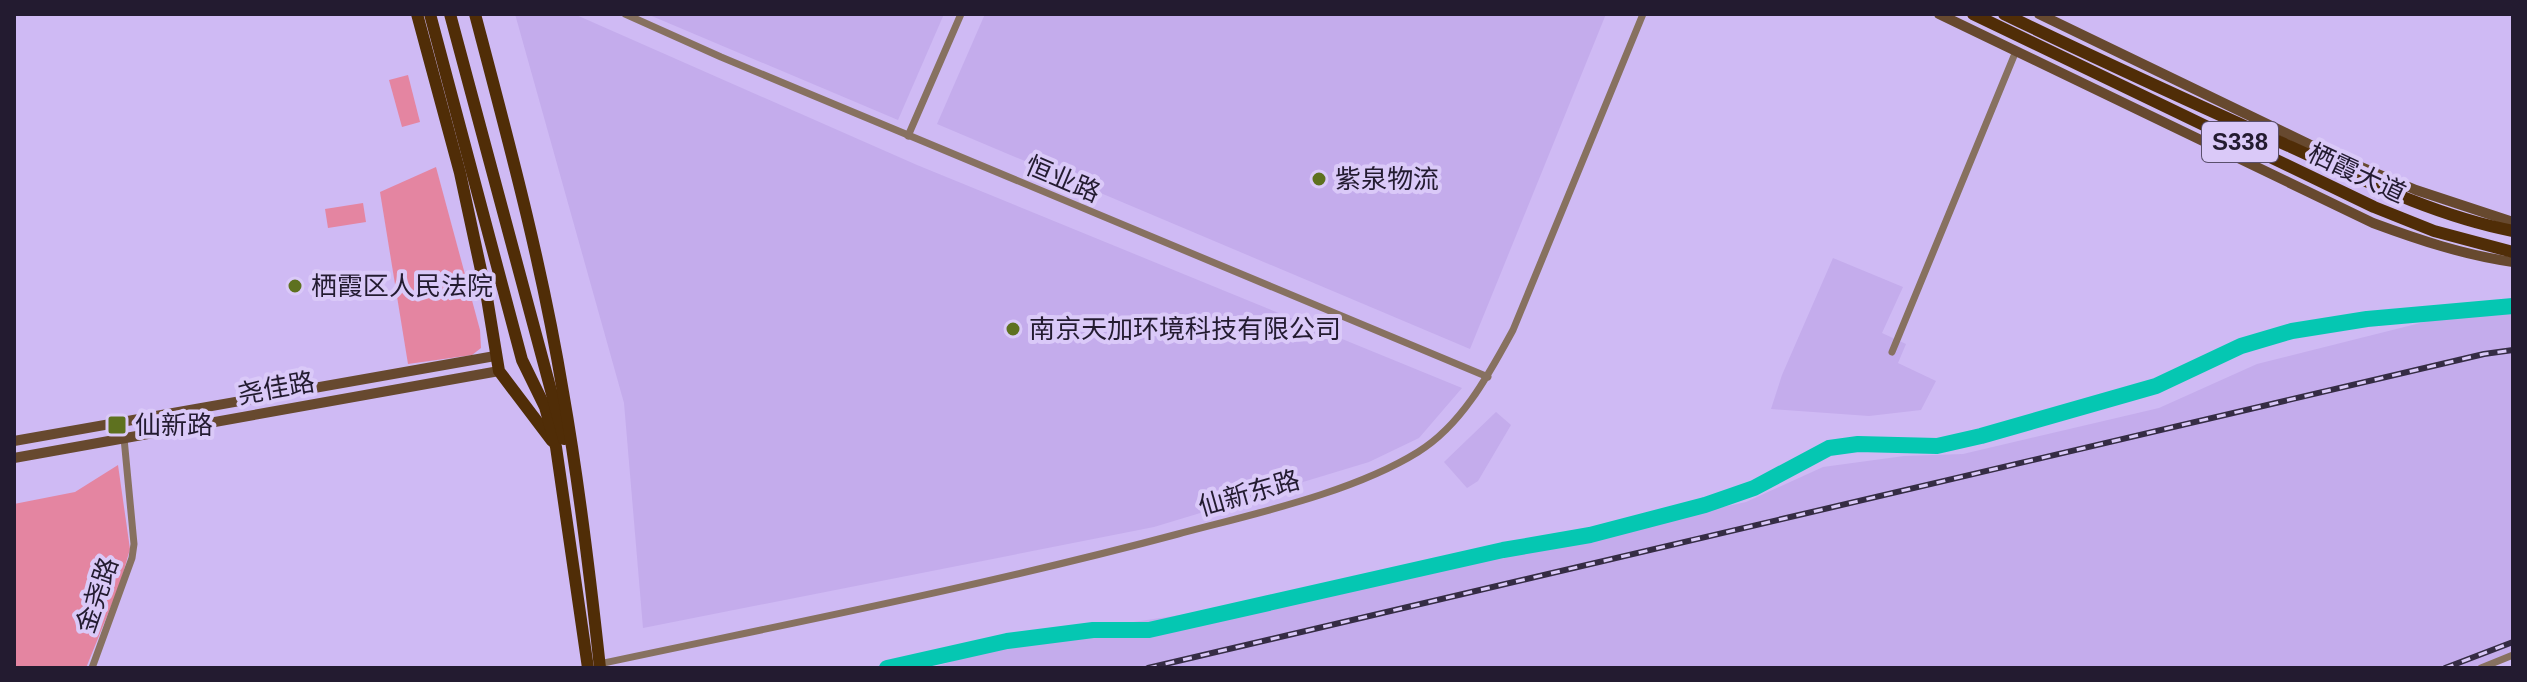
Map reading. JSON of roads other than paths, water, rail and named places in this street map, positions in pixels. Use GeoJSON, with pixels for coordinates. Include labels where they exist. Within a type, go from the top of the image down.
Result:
{"type":"FeatureCollection","features":[{"type":"Feature","properties":{"kind":"main road"},"geometry":{"type":"LineString","coordinates":[[417,14],[460,173],[499,371],[556,447]]}},
{"type":"Feature","properties":{"kind":"main road"},"geometry":{"type":"LineString","coordinates":[[421,30],[423,18],[430,14],[522,360],[545,407],[556,447],[596,667]]}},
{"type":"Feature","properties":{"kind":"main road"},"geometry":{"type":"LineString","coordinates":[[450,14],[580,496]]}},
{"type":"Feature","properties":{"kind":"main road"},"geometry":{"type":"LineString","coordinates":[[475,14],[522,198],[563,388],[580,496],[596,667]]}},
{"type":"Feature","properties":{"kind":"main road","name":"栖霞大道"},"geometry":{"type":"LineString","coordinates":[[1973,14],[2374,207],[2434,231],[2513,252]]}},
{"type":"Feature","properties":{"kind":"main road","name":"栖霞大道"},"geometry":{"type":"LineString","coordinates":[[2004,14],[2202,108],[2401,197],[2442,212],[2513,231]]}},
{"type":"Feature","properties":{"kind":"street","name":"恒业路"},"geometry":{"type":"LineString","coordinates":[[625,14],[908,136],[1488,377]]}},
{"type":"Feature","properties":{"kind":"street"},"geometry":{"type":"LineString","coordinates":[[908,136],[961,14]]}},
{"type":"Feature","properties":{"kind":"street","name":"仙新东路"},"geometry":{"type":"LineString","coordinates":[[596,667],[1130,547],[1369,478],[1420,451],[1449,427],[1488,377],[1513,330],[1643,14]]}},
{"type":"Feature","properties":{"kind":"street"},"geometry":{"type":"LineString","coordinates":[[1939,14],[2373,223],[2421,241],[2484,258],[2513,262]]}},
{"type":"Feature","properties":{"kind":"street"},"geometry":{"type":"LineString","coordinates":[[2039,14],[2323,151],[2416,190],[2513,222]]}},
{"type":"Feature","properties":{"kind":"street"},"geometry":{"type":"LineString","coordinates":[[1892,352],[2016,51]]}},
{"type":"Feature","properties":{"kind":"street","name":"尧佳路"},"geometry":{"type":"LineString","coordinates":[[14,441],[495,356]]}},
{"type":"Feature","properties":{"kind":"street","name":"尧佳路"},"geometry":{"type":"LineString","coordinates":[[14,458],[499,371]]}},
{"type":"Feature","properties":{"kind":"street","name":"金尧路"},"geometry":{"type":"LineString","coordinates":[[92,668],[132,558],[134,544],[124,438]]}},
{"type":"Feature","properties":{"kind":"street"},"geometry":{"type":"LineString","coordinates":[[2481,668],[2513,655]]}},
{"type":"Feature","properties":{"kind":"waterway"},"geometry":{"type":"LineString","coordinates":[[887,668],[1007,641],[1093,630],[1149,630],[1503,550],[1590,535],[1705,505],[1754,488],[1829,448],[1858,444],[1937,446],[1981,436],[2156,386],[2241,346],[2292,331],[2367,319],[2513,306]]}},
{"type":"Feature","properties":{"kind":"railway"},"geometry":{"type":"LineString","coordinates":[[1148,668],[2484,354],[2513,350]]}},
{"type":"Feature","properties":{"kind":"railway"},"geometry":{"type":"LineString","coordinates":[[2445,668],[2513,642]]}},
{"type":"Feature","properties":{"kind":"place","name":"紫泉物流"},"geometry":{"type":"Point","coordinates":[1319,179]}},
{"type":"Feature","properties":{"kind":"place","name":"栖霞区人民法院"},"geometry":{"type":"Point","coordinates":[295,286]}},
{"type":"Feature","properties":{"kind":"place","name":"南京天加环境科技有限公司"},"geometry":{"type":"Point","coordinates":[1013,329]}},
{"type":"Feature","properties":{"kind":"place","name":"仙新路"},"geometry":{"type":"Point","coordinates":[117,425]}}]}
